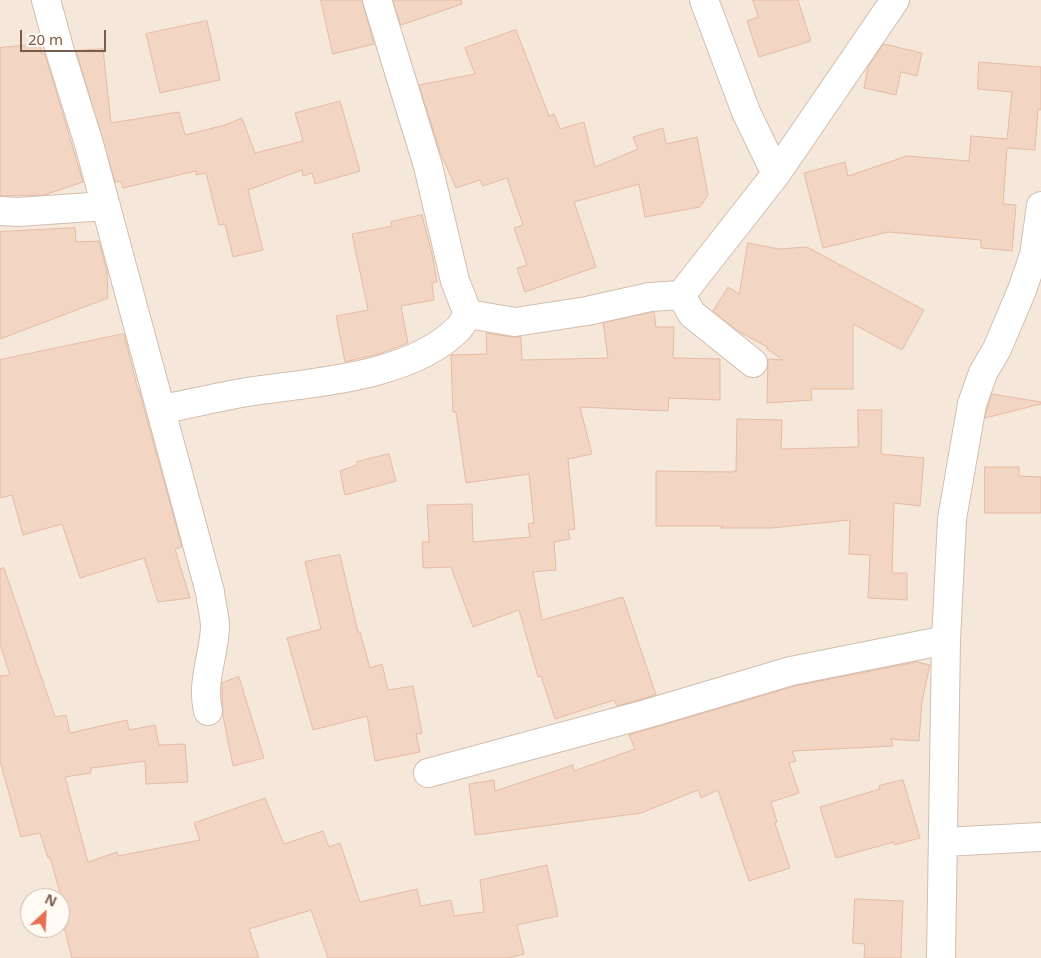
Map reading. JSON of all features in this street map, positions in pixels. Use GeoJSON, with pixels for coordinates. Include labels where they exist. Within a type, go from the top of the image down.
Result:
{"type":"FeatureCollection","features":[{"type":"Feature","properties":{"kind":"street"},"geometry":{"type":"LineString","coordinates":[[46,0],[89,144],[210,592],[215,625],[206,681],[205,699],[208,711]]}},
{"type":"Feature","properties":{"kind":"street"},"geometry":{"type":"LineString","coordinates":[[377,0],[428,166],[456,281],[468,314]]}},
{"type":"Feature","properties":{"kind":"street"},"geometry":{"type":"LineString","coordinates":[[704,0],[746,112],[776,174]]}},
{"type":"Feature","properties":{"kind":"street"},"geometry":{"type":"LineString","coordinates":[[468,314],[515,322],[587,311],[650,297],[681,295],[776,174],[895,0]]}},
{"type":"Feature","properties":{"kind":"street"},"geometry":{"type":"LineString","coordinates":[[0,211],[18,212],[106,206]]}},
{"type":"Feature","properties":{"kind":"street"},"geometry":{"type":"LineString","coordinates":[[941,958],[946,640],[952,519],[972,404],[983,373],[997,350],[1022,290],[1034,255],[1041,206]]}},
{"type":"Feature","properties":{"kind":"street"},"geometry":{"type":"LineString","coordinates":[[681,295],[692,314],[753,363]]}},
{"type":"Feature","properties":{"kind":"street"},"geometry":{"type":"LineString","coordinates":[[162,409],[246,392],[334,380],[392,366],[430,352],[459,329],[468,314]]}},
{"type":"Feature","properties":{"kind":"street"},"geometry":{"type":"LineString","coordinates":[[428,773],[646,714],[791,671],[946,640]]}},
{"type":"Feature","properties":{"kind":"street"},"geometry":{"type":"LineString","coordinates":[[943,842],[1041,837]]}},
{"type":"Feature","properties":{"kind":"shaded area"},"geometry":{"type":"Polygon","coordinates":[[[0,0],[1041,0],[1041,958],[0,958],[0,0]]]}},
{"type":"Feature","properties":{"kind":"building"},"geometry":{"type":"Polygon","coordinates":[[[321,0],[362,0],[374,44],[333,54],[321,0]]]}},
{"type":"Feature","properties":{"kind":"building"},"geometry":{"type":"Polygon","coordinates":[[[393,0],[461,0],[462,4],[401,25],[393,0]]]}},
{"type":"Feature","properties":{"kind":"building"},"geometry":{"type":"Polygon","coordinates":[[[753,0],[798,0],[811,41],[759,57],[747,21],[758,17],[753,0]]]}},
{"type":"Feature","properties":{"kind":"building"},"geometry":{"type":"Polygon","coordinates":[[[207,21],[220,80],[160,93],[146,34],[207,21]]]}},
{"type":"Feature","properties":{"kind":"building"},"geometry":{"type":"Polygon","coordinates":[[[516,30],[549,116],[554,114],[560,129],[584,122],[595,167],[638,149],[633,137],[663,128],[666,144],[697,137],[708,195],[700,207],[645,217],[639,184],[574,202],[596,267],[525,292],[517,268],[527,265],[514,228],[523,225],[507,178],[483,186],[480,180],[456,188],[440,152],[419,85],[475,74],[465,48],[516,30]]]}},
{"type":"Feature","properties":{"kind":"building"},"geometry":{"type":"Polygon","coordinates":[[[40,44],[42,54],[45,54],[83,182],[44,195],[0,196],[0,48],[40,44]]]}},
{"type":"Feature","properties":{"kind":"building"},"geometry":{"type":"Polygon","coordinates":[[[884,44],[922,53],[917,76],[901,72],[896,95],[864,88],[868,67],[884,44]]]}},
{"type":"Feature","properties":{"kind":"building"},"geometry":{"type":"Polygon","coordinates":[[[103,49],[111,123],[179,112],[185,135],[225,125],[242,118],[255,153],[303,141],[295,113],[340,101],[360,171],[315,184],[312,173],[303,176],[302,170],[248,190],[263,250],[233,257],[225,224],[219,225],[206,173],[196,175],[196,171],[123,188],[121,181],[115,182],[76,51],[103,49]]]}},
{"type":"Feature","properties":{"kind":"building"},"geometry":{"type":"Polygon","coordinates":[[[979,62],[1041,67],[1041,110],[1038,109],[1035,150],[1007,148],[1003,204],[1016,205],[1012,251],[981,248],[981,240],[888,232],[823,248],[804,173],[845,162],[848,176],[907,156],[969,161],[971,136],[1007,139],[1012,92],[978,89],[979,62]]]}},
{"type":"Feature","properties":{"kind":"building"},"geometry":{"type":"Polygon","coordinates":[[[422,215],[437,282],[432,283],[434,300],[401,306],[408,343],[382,353],[345,362],[336,316],[368,310],[352,234],[392,226],[391,222],[422,215]]]}},
{"type":"Feature","properties":{"kind":"building"},"geometry":{"type":"Polygon","coordinates":[[[75,228],[76,242],[99,241],[107,271],[108,298],[0,339],[0,232],[75,228]]]}},
{"type":"Feature","properties":{"kind":"building"},"geometry":{"type":"Polygon","coordinates":[[[748,243],[779,249],[807,247],[924,310],[902,350],[853,324],[853,389],[811,389],[812,400],[767,403],[768,359],[783,360],[767,349],[767,347],[738,331],[713,311],[728,287],[739,294],[748,243]]]}},
{"type":"Feature","properties":{"kind":"building"},"geometry":{"type":"Polygon","coordinates":[[[654,312],[656,327],[674,327],[673,358],[720,359],[720,400],[669,398],[668,411],[580,407],[592,454],[568,459],[575,529],[568,530],[570,539],[554,542],[556,570],[533,572],[542,620],[623,597],[656,695],[617,706],[614,700],[555,719],[541,676],[538,677],[519,610],[473,627],[451,567],[423,568],[422,542],[429,542],[427,505],[472,504],[473,542],[530,537],[528,524],[534,523],[529,474],[466,483],[456,412],[453,412],[451,355],[487,354],[486,333],[521,337],[522,360],[608,358],[603,323],[654,312]]]}},
{"type":"Feature","properties":{"kind":"building"},"geometry":{"type":"Polygon","coordinates":[[[124,334],[182,547],[175,549],[190,598],[158,602],[144,558],[80,578],[62,524],[23,535],[12,495],[0,498],[0,360],[124,334]]]}},
{"type":"Feature","properties":{"kind":"building"},"geometry":{"type":"Polygon","coordinates":[[[992,394],[1041,402],[1041,404],[985,418],[992,394]]]}},
{"type":"Feature","properties":{"kind":"building"},"geometry":{"type":"Polygon","coordinates":[[[858,410],[882,410],[881,454],[924,458],[920,506],[894,503],[892,573],[907,573],[907,600],[868,598],[870,555],[849,554],[850,520],[771,528],[656,526],[656,471],[736,471],[737,419],[782,420],[781,449],[858,447],[858,410]]]}},
{"type":"Feature","properties":{"kind":"building"},"geometry":{"type":"Polygon","coordinates":[[[389,454],[396,481],[345,495],[340,471],[357,465],[357,462],[389,454]]]}},
{"type":"Feature","properties":{"kind":"building"},"geometry":{"type":"Polygon","coordinates":[[[985,467],[1019,467],[1019,476],[1041,477],[1041,513],[985,513],[985,467]]]}},
{"type":"Feature","properties":{"kind":"building"},"geometry":{"type":"Polygon","coordinates":[[[340,555],[358,632],[360,632],[370,668],[382,664],[388,690],[413,686],[422,733],[416,734],[420,752],[375,761],[367,716],[313,730],[287,638],[321,629],[305,562],[340,555]]]}},
{"type":"Feature","properties":{"kind":"building"},"geometry":{"type":"Polygon","coordinates":[[[4,568],[55,717],[66,715],[70,733],[127,720],[129,730],[155,725],[159,745],[185,744],[188,782],[146,784],[145,761],[91,768],[91,773],[65,777],[88,862],[117,852],[118,856],[200,840],[194,823],[265,798],[284,844],[323,831],[329,847],[340,843],[360,902],[417,889],[421,906],[451,900],[454,916],[484,912],[480,880],[547,865],[558,916],[517,925],[524,954],[508,958],[328,958],[311,910],[249,929],[259,958],[72,958],[67,938],[70,938],[70,888],[59,888],[50,857],[48,858],[40,833],[21,837],[0,761],[0,676],[10,675],[0,644],[0,569],[4,568]]]}},
{"type":"Feature","properties":{"kind":"building"},"geometry":{"type":"Polygon","coordinates":[[[917,662],[930,665],[922,701],[919,741],[891,739],[893,746],[792,751],[796,761],[789,763],[799,793],[771,802],[777,822],[775,823],[790,868],[749,881],[718,790],[701,798],[698,790],[641,813],[475,835],[469,784],[494,780],[495,791],[573,765],[574,771],[635,749],[629,735],[795,686],[917,662]]]}},
{"type":"Feature","properties":{"kind":"building"},"geometry":{"type":"Polygon","coordinates":[[[239,677],[264,758],[233,766],[223,716],[222,683],[239,677]]]}},
{"type":"Feature","properties":{"kind":"building"},"geometry":{"type":"Polygon","coordinates":[[[903,780],[920,838],[894,845],[894,842],[836,858],[820,807],[880,789],[879,786],[903,780]]]}},
{"type":"Feature","properties":{"kind":"building"},"geometry":{"type":"Polygon","coordinates":[[[855,899],[903,901],[901,958],[864,958],[865,944],[853,943],[855,899]]]}}]}
